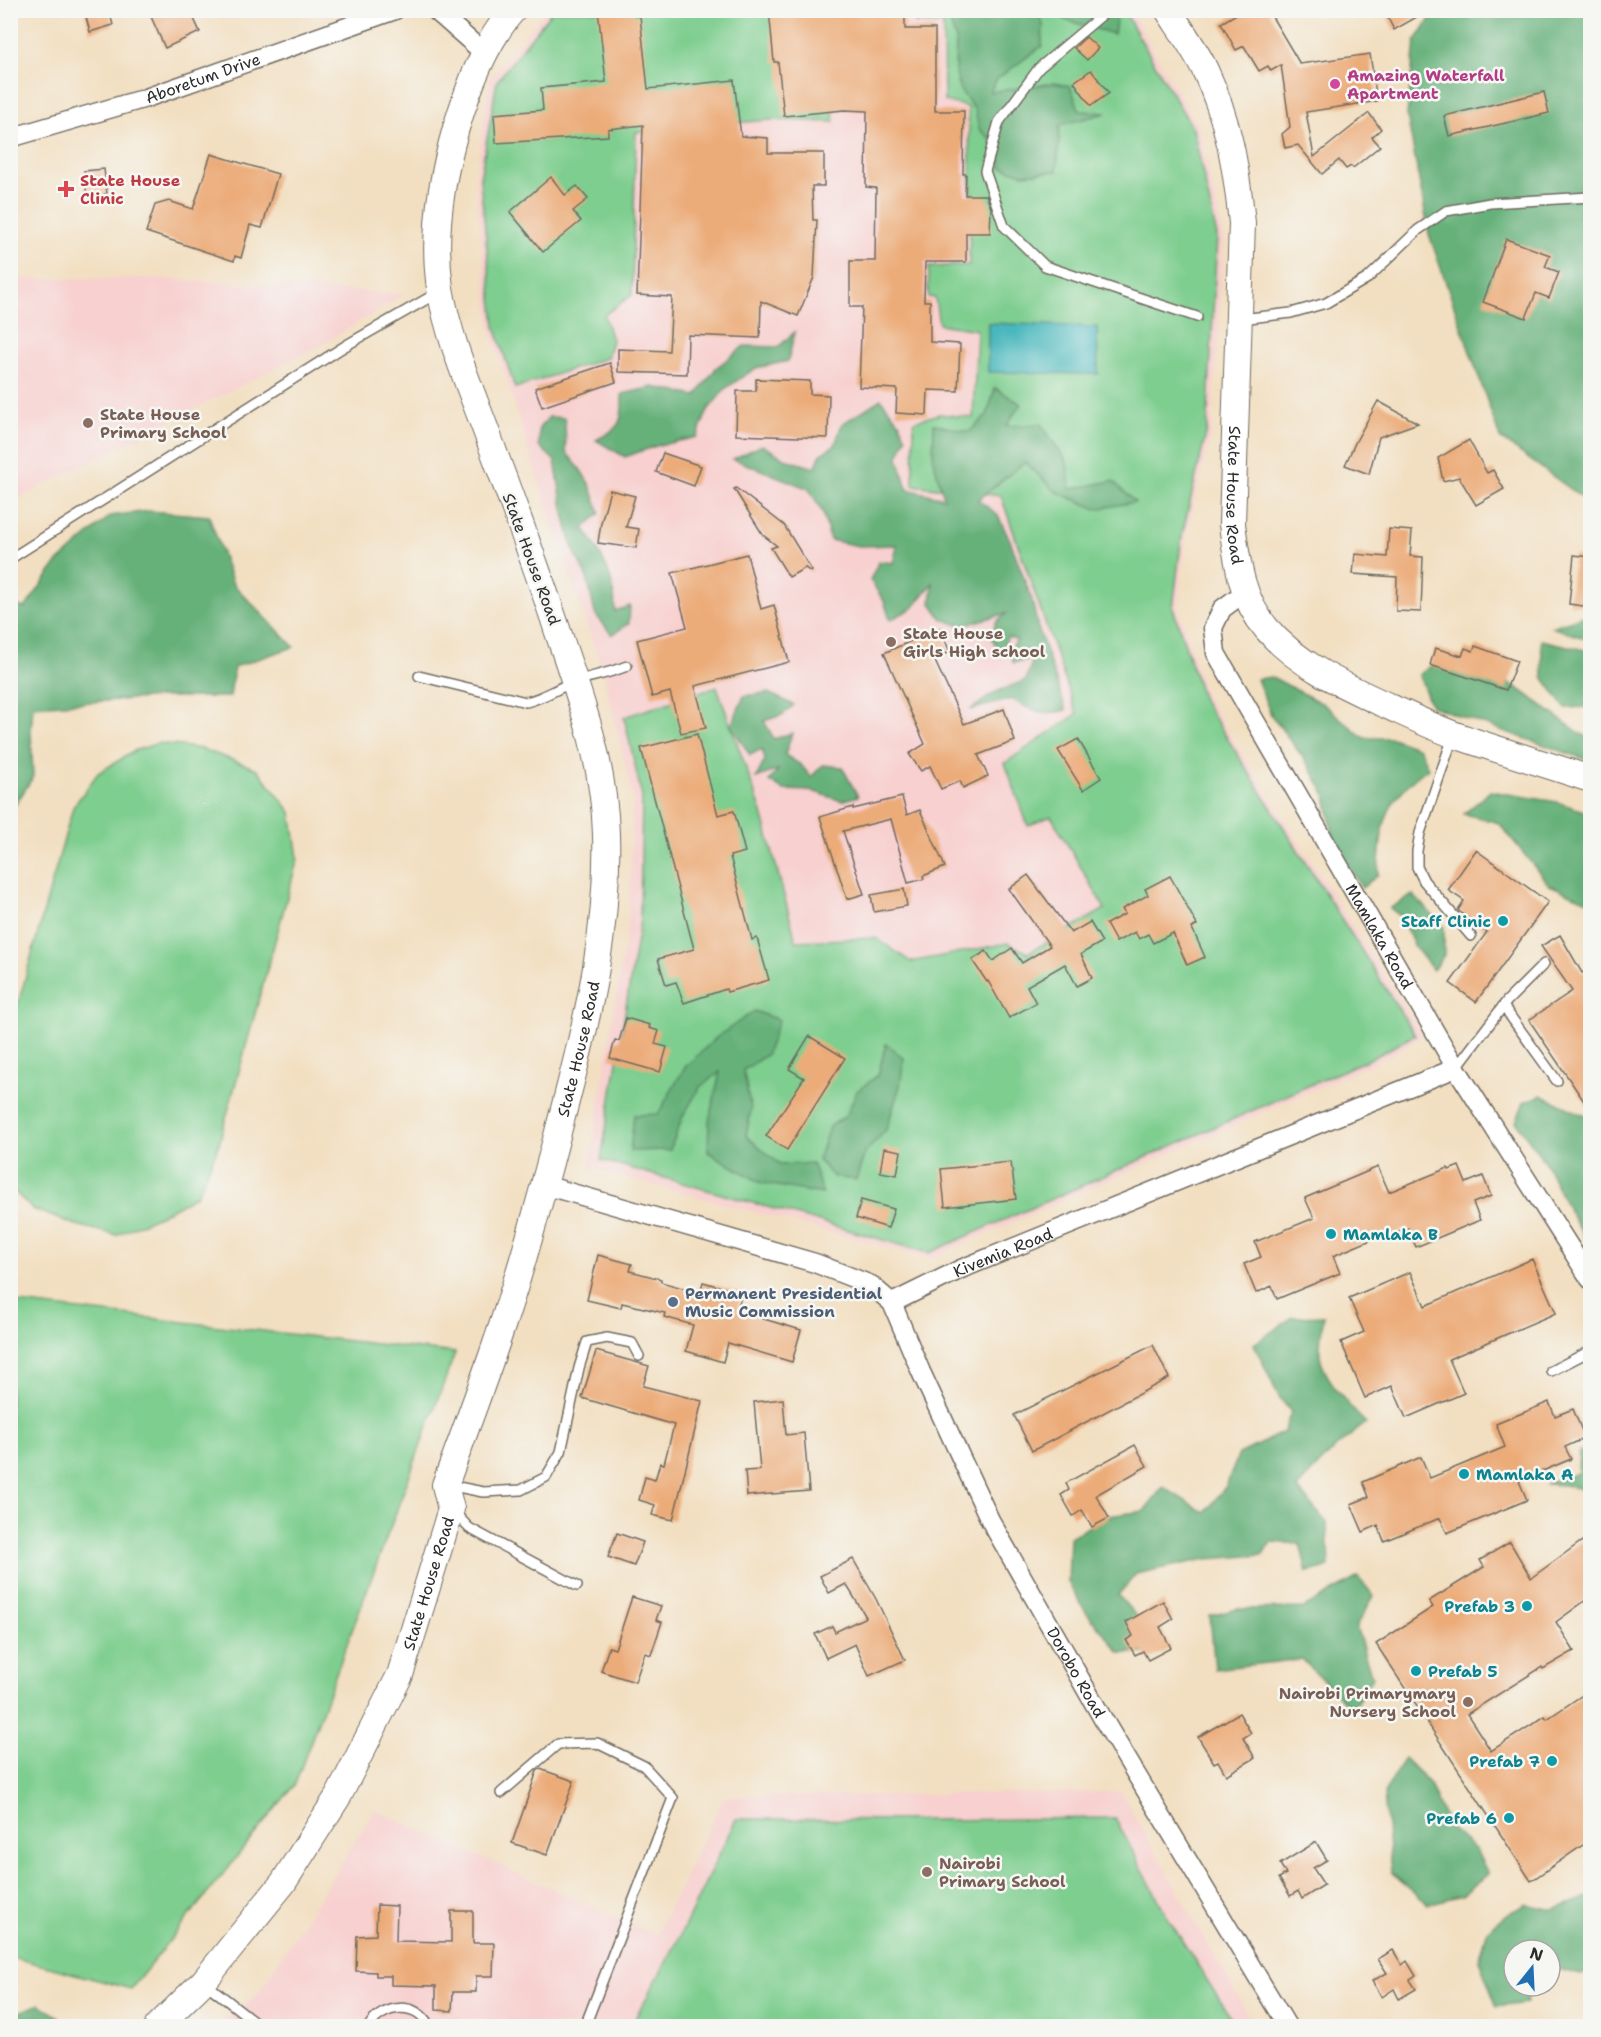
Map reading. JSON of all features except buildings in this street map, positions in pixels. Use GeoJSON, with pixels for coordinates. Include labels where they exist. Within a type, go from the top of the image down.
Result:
{"type":"FeatureCollection","features":[{"type":"Feature","properties":{"kind":"street","name":"Aboretum Drive"},"geometry":{"type":"LineString","coordinates":[[10,138],[146,98],[395,10]]}},
{"type":"Feature","properties":{"kind":"street"},"geometry":{"type":"LineString","coordinates":[[435,10],[484,53]]}},
{"type":"Feature","properties":{"kind":"street","name":"State House Road"},"geometry":{"type":"LineString","coordinates":[[158,2026],[204,1981],[284,1883],[339,1795],[400,1675],[448,1497],[501,1331],[544,1185],[589,1013],[602,933],[605,898],[606,836],[603,790],[576,681],[551,606],[458,355],[441,291],[436,235],[441,193],[467,92],[484,53],[513,10]]}},
{"type":"Feature","properties":{"kind":"street","name":"State House Road"},"geometry":{"type":"LineString","coordinates":[[1168,10],[1204,69],[1220,107],[1231,143],[1242,223],[1232,524],[1245,592],[1265,627],[1293,653],[1327,676],[1454,735],[1590,779]]}},
{"type":"Feature","properties":{"kind":"street","name":"Mamlaka Road"},"geometry":{"type":"LineString","coordinates":[[1245,592],[1222,609],[1213,628],[1216,653],[1456,1068],[1590,1279]]}},
{"type":"Feature","properties":{"kind":"street","name":"Kivemia Road"},"geometry":{"type":"LineString","coordinates":[[892,1303],[961,1269],[1456,1068]]}},
{"type":"Feature","properties":{"kind":"street"},"geometry":{"type":"LineString","coordinates":[[544,1185],[815,1263],[871,1285],[892,1303]]}},
{"type":"Feature","properties":{"kind":"street","name":"Dorobo Road"},"geometry":{"type":"LineString","coordinates":[[892,1303],[921,1372],[990,1520],[1103,1719],[1287,2026]]}},
{"type":"Feature","properties":{"kind":"lane"},"geometry":{"type":"LineString","coordinates":[[1108,10],[1039,68],[999,122],[985,171],[1004,226],[1045,266],[1197,317]]}},
{"type":"Feature","properties":{"kind":"lane"},"geometry":{"type":"LineString","coordinates":[[1239,319],[1291,313],[1326,303],[1368,278],[1418,230],[1446,211],[1490,203],[1590,196]]}},
{"type":"Feature","properties":{"kind":"lane"},"geometry":{"type":"LineString","coordinates":[[10,559],[335,353],[441,291]]}},
{"type":"Feature","properties":{"kind":"lane"},"geometry":{"type":"LineString","coordinates":[[419,676],[526,702],[576,681],[604,675],[627,666]]}},
{"type":"Feature","properties":{"kind":"lane"},"geometry":{"type":"LineString","coordinates":[[1454,735],[1420,833],[1417,867],[1424,881],[1471,936]]}},
{"type":"Feature","properties":{"kind":"lane"},"geometry":{"type":"LineString","coordinates":[[1456,1068],[1503,1006],[1544,964]]}},
{"type":"Feature","properties":{"kind":"lane"},"geometry":{"type":"LineString","coordinates":[[1503,1006],[1557,1081]]}},
{"type":"Feature","properties":{"kind":"lane"},"geometry":{"type":"LineString","coordinates":[[577,1586],[469,1528],[448,1497],[521,1490],[546,1477],[561,1452],[579,1368],[587,1342],[607,1338],[632,1343],[639,1356]]}},
{"type":"Feature","properties":{"kind":"lane"},"geometry":{"type":"LineString","coordinates":[[1551,1371],[1590,1351]]}},
{"type":"Feature","properties":{"kind":"lane"},"geometry":{"type":"LineString","coordinates":[[501,1793],[558,1744],[597,1743],[644,1766],[673,1798],[585,2026]]}},
{"type":"Feature","properties":{"kind":"lane"},"geometry":{"type":"LineString","coordinates":[[204,1981],[260,2026]]}},
{"type":"Feature","properties":{"kind":"lane"},"geometry":{"type":"LineString","coordinates":[[369,2026],[376,2016],[397,2007],[419,2014],[429,2026]]}},
{"type":"Feature","properties":{"kind":"shaded area","name":"State House Girls High school"},"geometry":{"type":"Polygon","coordinates":[[[545,11],[1131,11],[1199,129],[1224,240],[1212,430],[1186,536],[1178,608],[1206,697],[1423,1036],[1379,1061],[930,1259],[589,1168],[629,915],[633,797],[604,675],[547,508],[490,328],[475,181],[490,79],[545,11]]]}},
{"type":"Feature","properties":{"kind":"shaded area","name":"State House Primary School"},"geometry":{"type":"Polygon","coordinates":[[[148,278],[405,294],[321,345],[11,502],[11,279],[148,278]]]}},
{"type":"Feature","properties":{"kind":"shaded area","name":"Nairobi Primary School"},"geometry":{"type":"Polygon","coordinates":[[[1121,1792],[1244,2008],[1257,2026],[220,2026],[259,1992],[375,1810],[656,1935],[724,1797],[1121,1792]]]}},
{"type":"Feature","properties":{"kind":"green space"},"geometry":{"type":"Polygon","coordinates":[[[552,11],[828,11],[834,122],[768,120],[636,132],[632,295],[604,315],[612,340],[607,358],[515,388],[495,327],[480,179],[497,81],[552,11]]]}},
{"type":"Feature","properties":{"kind":"green space"},"geometry":{"type":"Polygon","coordinates":[[[913,11],[1124,11],[1193,129],[1217,236],[1207,430],[1182,535],[1173,608],[1203,700],[1415,1035],[1376,1056],[929,1253],[601,1160],[640,920],[642,797],[624,717],[717,687],[762,813],[796,941],[876,938],[911,962],[1008,943],[1028,953],[1105,909],[1051,816],[1028,826],[1005,763],[1077,714],[1001,496],[913,485],[914,421],[940,414],[973,418],[977,330],[939,324],[935,298],[928,297],[929,267],[969,265],[971,189],[968,107],[944,101],[943,24],[915,23],[913,11]]]}},
{"type":"Feature","properties":{"kind":"green space"},"geometry":{"type":"Polygon","coordinates":[[[946,11],[1037,11],[1043,24],[1042,46],[997,79],[990,92],[1054,83],[1070,86],[1080,111],[1106,113],[1060,125],[1057,171],[1023,174],[1001,167],[1000,148],[979,129],[975,110],[960,90],[955,71],[956,40],[946,11]]]}},
{"type":"Feature","properties":{"kind":"green space"},"geometry":{"type":"Polygon","coordinates":[[[1061,11],[1117,11],[1114,34],[1065,20],[1061,11]]]}},
{"type":"Feature","properties":{"kind":"green space"},"geometry":{"type":"Polygon","coordinates":[[[1435,11],[1590,11],[1590,503],[1500,438],[1429,234],[1407,115],[1415,42],[1435,11]]]}},
{"type":"Feature","properties":{"kind":"green space"},"geometry":{"type":"Polygon","coordinates":[[[795,332],[788,361],[756,368],[725,389],[708,410],[697,437],[656,446],[625,457],[596,440],[619,423],[622,412],[622,394],[653,387],[696,396],[716,368],[744,346],[778,347],[795,332]]]}},
{"type":"Feature","properties":{"kind":"green space"},"geometry":{"type":"Polygon","coordinates":[[[995,388],[1021,404],[1006,426],[1041,424],[1067,462],[1070,489],[1113,481],[1135,502],[1096,509],[1055,491],[1025,462],[978,500],[997,514],[1010,540],[1032,600],[1038,628],[1066,710],[1058,712],[1038,711],[1025,707],[1012,699],[970,710],[996,692],[1026,680],[1033,659],[1013,663],[1011,648],[1017,640],[1008,637],[1000,653],[991,637],[996,622],[1007,613],[961,626],[942,619],[931,603],[933,583],[913,608],[890,620],[884,601],[870,580],[879,561],[893,563],[897,545],[859,546],[830,540],[823,513],[809,489],[733,459],[762,445],[788,460],[815,468],[821,454],[835,445],[842,424],[881,399],[899,422],[906,438],[898,457],[907,489],[944,498],[933,459],[934,424],[969,432],[987,415],[995,388]]]}},
{"type":"Feature","properties":{"kind":"green space"},"geometry":{"type":"Polygon","coordinates":[[[549,417],[565,418],[566,452],[590,485],[600,513],[584,528],[610,577],[615,611],[630,606],[629,623],[612,635],[595,614],[587,578],[572,546],[555,461],[539,446],[539,428],[549,417]]]}},
{"type":"Feature","properties":{"kind":"green space"},"geometry":{"type":"Polygon","coordinates":[[[149,511],[209,516],[233,584],[294,647],[234,667],[230,697],[163,697],[33,706],[31,730],[33,777],[11,812],[11,604],[25,608],[57,563],[110,516],[149,511]]]}},
{"type":"Feature","properties":{"kind":"green space"},"geometry":{"type":"Polygon","coordinates":[[[1590,614],[1590,640],[1551,627],[1590,614]]]}},
{"type":"Feature","properties":{"kind":"green space"},"geometry":{"type":"Polygon","coordinates":[[[1541,640],[1590,651],[1590,707],[1565,708],[1543,677],[1541,640]]]}},
{"type":"Feature","properties":{"kind":"green space"},"geometry":{"type":"Polygon","coordinates":[[[1448,653],[1516,687],[1581,734],[1590,738],[1590,761],[1431,706],[1419,675],[1448,653]]]}},
{"type":"Feature","properties":{"kind":"green space"},"geometry":{"type":"Polygon","coordinates":[[[1272,677],[1323,704],[1364,738],[1392,738],[1419,748],[1428,768],[1402,791],[1393,803],[1381,840],[1378,875],[1362,888],[1334,844],[1326,795],[1308,764],[1271,715],[1257,679],[1272,677]]]}},
{"type":"Feature","properties":{"kind":"green space"},"geometry":{"type":"Polygon","coordinates":[[[768,693],[794,705],[782,715],[764,721],[774,739],[792,733],[785,755],[801,765],[811,777],[823,765],[842,767],[858,796],[842,801],[812,791],[783,790],[769,781],[778,770],[756,778],[765,760],[762,749],[750,755],[731,726],[744,696],[768,693]]]}},
{"type":"Feature","properties":{"kind":"green space"},"geometry":{"type":"Polygon","coordinates":[[[159,743],[202,749],[257,769],[291,812],[298,858],[218,1147],[197,1195],[161,1215],[116,1235],[73,1224],[32,1209],[11,1188],[11,1029],[73,807],[98,773],[136,750],[159,743]]]}},
{"type":"Feature","properties":{"kind":"green space"},"geometry":{"type":"Polygon","coordinates":[[[1490,791],[1557,802],[1590,813],[1590,902],[1549,885],[1499,823],[1464,814],[1490,791]]]}},
{"type":"Feature","properties":{"kind":"green space"},"geometry":{"type":"Polygon","coordinates":[[[1413,895],[1444,927],[1444,955],[1433,970],[1415,947],[1400,916],[1390,908],[1413,895]]]}},
{"type":"Feature","properties":{"kind":"green space"},"geometry":{"type":"Polygon","coordinates":[[[754,1011],[779,1020],[766,1055],[743,1070],[751,1109],[746,1136],[781,1165],[812,1163],[823,1194],[761,1183],[708,1152],[709,1121],[720,1072],[700,1087],[683,1116],[670,1150],[630,1151],[634,1115],[658,1114],[685,1067],[717,1037],[754,1011]]]}},
{"type":"Feature","properties":{"kind":"green space"},"geometry":{"type":"Polygon","coordinates":[[[886,1044],[904,1058],[900,1086],[886,1130],[865,1153],[856,1180],[834,1177],[818,1160],[829,1127],[846,1116],[857,1091],[878,1075],[886,1044]]]}},
{"type":"Feature","properties":{"kind":"green space"},"geometry":{"type":"Polygon","coordinates":[[[1541,1095],[1590,1118],[1590,1247],[1565,1204],[1546,1164],[1516,1122],[1524,1102],[1541,1095]]]}},
{"type":"Feature","properties":{"kind":"green space"},"geometry":{"type":"Polygon","coordinates":[[[10,1302],[455,1353],[295,1784],[131,1989],[11,1957],[10,1302]]]}},
{"type":"Feature","properties":{"kind":"green space"},"geometry":{"type":"Polygon","coordinates":[[[1324,1316],[1320,1345],[1321,1362],[1338,1391],[1366,1423],[1336,1447],[1297,1488],[1327,1523],[1329,1567],[1307,1572],[1300,1544],[1271,1542],[1263,1555],[1206,1559],[1136,1574],[1118,1595],[1141,1622],[1152,1653],[1120,1653],[1086,1612],[1068,1582],[1070,1537],[1108,1516],[1144,1511],[1163,1487],[1205,1513],[1226,1486],[1239,1454],[1284,1432],[1291,1412],[1279,1397],[1254,1344],[1293,1317],[1324,1316]]]}},
{"type":"Feature","properties":{"kind":"green space"},"geometry":{"type":"Polygon","coordinates":[[[1590,1447],[1590,1491],[1565,1485],[1545,1484],[1578,1473],[1579,1452],[1590,1447]]]}},
{"type":"Feature","properties":{"kind":"green space"},"geometry":{"type":"Polygon","coordinates":[[[1358,1577],[1374,1596],[1356,1626],[1372,1678],[1352,1710],[1302,1659],[1215,1669],[1210,1616],[1237,1609],[1304,1608],[1358,1577]]]}},
{"type":"Feature","properties":{"kind":"green space"},"geometry":{"type":"Polygon","coordinates":[[[1404,1758],[1430,1784],[1448,1827],[1476,1850],[1488,1874],[1462,1895],[1428,1904],[1391,1873],[1384,1794],[1404,1758]]]}},
{"type":"Feature","properties":{"kind":"green space"},"geometry":{"type":"Polygon","coordinates":[[[1115,1818],[1171,1923],[1236,2026],[631,2026],[676,1944],[736,1819],[1115,1818]]]}},
{"type":"Feature","properties":{"kind":"green space"},"geometry":{"type":"Polygon","coordinates":[[[1590,1896],[1590,1971],[1581,1975],[1562,1970],[1562,1938],[1502,1938],[1502,1998],[1526,1998],[1527,2003],[1497,2007],[1479,1961],[1487,1931],[1509,1913],[1527,1904],[1554,1910],[1590,1896]]]}},
{"type":"Feature","properties":{"kind":"green space"},"geometry":{"type":"Polygon","coordinates":[[[40,2004],[71,2026],[11,2026],[11,2015],[40,2004]]]}},
{"type":"Feature","properties":{"kind":"water"},"geometry":{"type":"Polygon","coordinates":[[[988,323],[1097,327],[1098,374],[988,372],[988,323]]]}},
{"type":"Feature","properties":{"kind":"place","name":"Amazing Waterfall Apartment"},"geometry":{"type":"Point","coordinates":[1335,84]}},
{"type":"Feature","properties":{"kind":"place","name":"State House Clinic"},"geometry":{"type":"Point","coordinates":[66,189]}},
{"type":"Feature","properties":{"kind":"place","name":"State House Primary School"},"geometry":{"type":"Point","coordinates":[88,423]}},
{"type":"Feature","properties":{"kind":"place","name":"State House Girls High school"},"geometry":{"type":"Point","coordinates":[891,642]}},
{"type":"Feature","properties":{"kind":"place","name":"Staff Clinic"},"geometry":{"type":"Point","coordinates":[1503,921]}},
{"type":"Feature","properties":{"kind":"place","name":"Mamlaka B"},"geometry":{"type":"Point","coordinates":[1331,1234]}},
{"type":"Feature","properties":{"kind":"place","name":"Permanent Presidential Music Commission"},"geometry":{"type":"Point","coordinates":[673,1302]}},
{"type":"Feature","properties":{"kind":"place","name":"Mamlaka A"},"geometry":{"type":"Point","coordinates":[1464,1474]}},
{"type":"Feature","properties":{"kind":"place","name":"Prefab 3"},"geometry":{"type":"Point","coordinates":[1527,1606]}},
{"type":"Feature","properties":{"kind":"place","name":"Prefab 5"},"geometry":{"type":"Point","coordinates":[1416,1671]}},
{"type":"Feature","properties":{"kind":"place","name":"Nairobi Primarymary Nursery School"},"geometry":{"type":"Point","coordinates":[1468,1702]}},
{"type":"Feature","properties":{"kind":"place","name":"Prefab 7"},"geometry":{"type":"Point","coordinates":[1552,1761]}},
{"type":"Feature","properties":{"kind":"place","name":"Prefab 6"},"geometry":{"type":"Point","coordinates":[1509,1818]}},
{"type":"Feature","properties":{"kind":"place","name":"Nairobi Primary School"},"geometry":{"type":"Point","coordinates":[927,1872]}}]}
